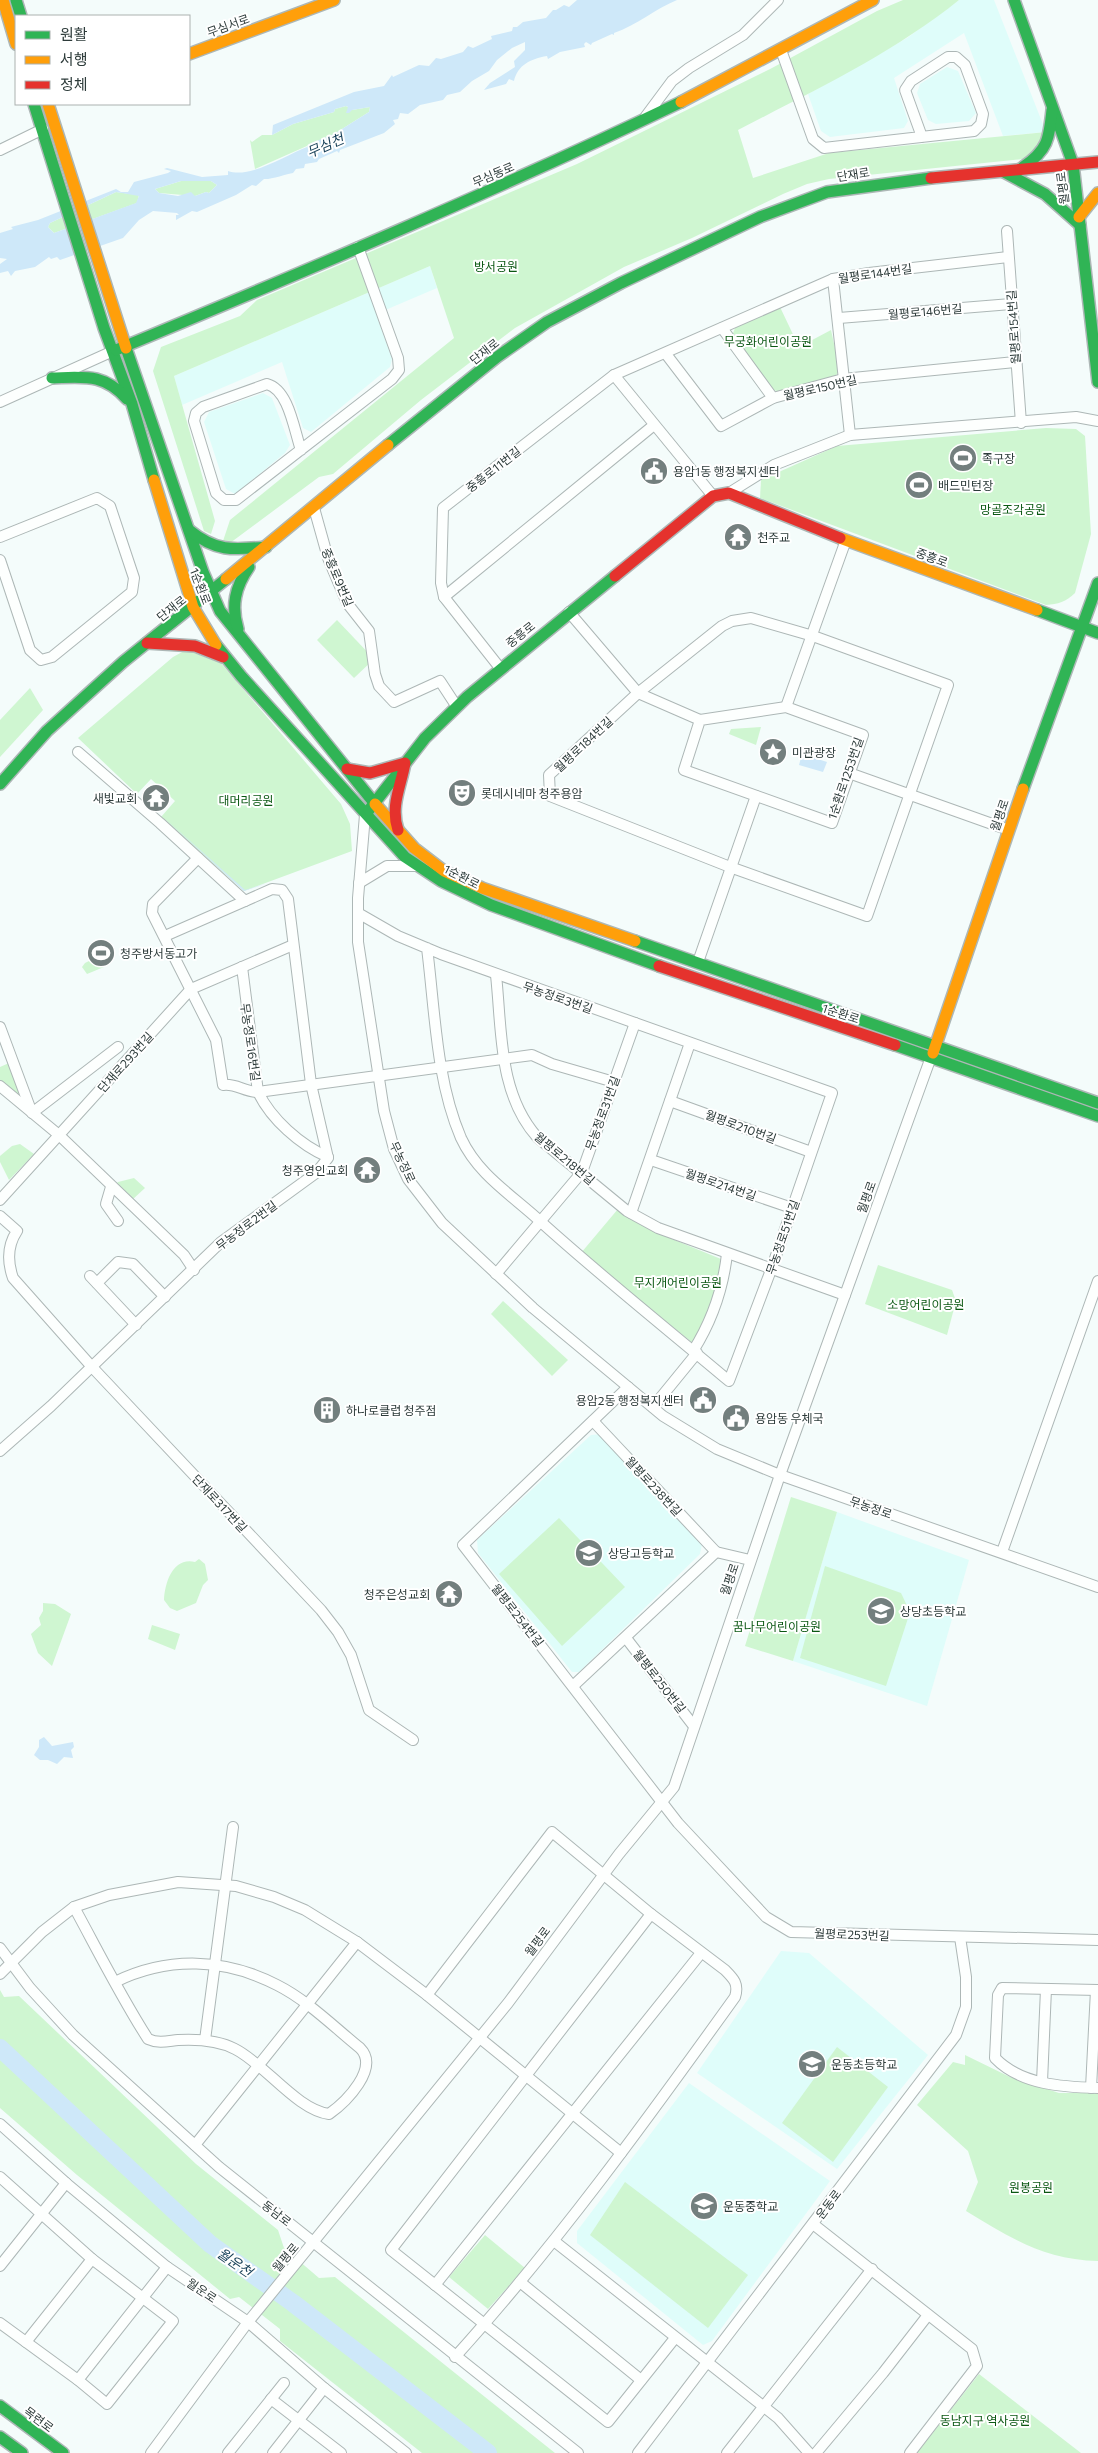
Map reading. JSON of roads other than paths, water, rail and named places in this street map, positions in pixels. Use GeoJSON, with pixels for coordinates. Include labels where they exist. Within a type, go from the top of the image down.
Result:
{"type":"FeatureCollection","features":[{"type":"Feature","properties":{"kind":"street"},"geometry":{"type":"LineString","coordinates":[[3,0],[15,41]]}},
{"type":"Feature","properties":{"kind":"street"},"geometry":{"type":"LineString","coordinates":[[16,0],[22,15]]}},
{"type":"Feature","properties":{"kind":"street","name":"무심서로"},"geometry":{"type":"LineString","coordinates":[[190,54],[334,0]]}},
{"type":"Feature","properties":{"kind":"street"},"geometry":{"type":"LineString","coordinates":[[642,121],[672,81],[689,68],[743,35],[778,0]]}},
{"type":"Feature","properties":{"kind":"street","name":"무심동로"},"geometry":{"type":"LineString","coordinates":[[113,352],[564,158],[782,50],[873,0]]}},
{"type":"Feature","properties":{"kind":"street","name":"월평로"},"geometry":{"type":"LineString","coordinates":[[1014,0],[1073,164],[1098,382]]}},
{"type":"Feature","properties":{"kind":"street"},"geometry":{"type":"LineString","coordinates":[[782,50],[813,139],[824,148],[922,137],[974,131],[981,124],[983,114],[965,65],[956,58],[948,57],[911,81],[905,90],[922,137]]}},
{"type":"Feature","properties":{"kind":"street"},"geometry":{"type":"LineString","coordinates":[[0,150],[43,132],[35,108],[52,105]]}},
{"type":"Feature","properties":{"kind":"street","name":"1순환로"},"geometry":{"type":"LineString","coordinates":[[52,105],[57,129],[118,324],[189,530],[220,611],[244,644],[401,836],[430,862],[458,879],[1098,1103]]}},
{"type":"Feature","properties":{"kind":"street"},"geometry":{"type":"LineString","coordinates":[[1020,168],[1040,156],[1048,141],[1052,106]]}},
{"type":"Feature","properties":{"kind":"street","name":"1순환로"},"geometry":{"type":"LineString","coordinates":[[43,132],[104,328],[132,404],[176,559],[194,608],[210,637],[230,661],[365,815],[405,857],[460,892],[491,905],[690,977],[931,1057],[1098,1116]]}},
{"type":"Feature","properties":{"kind":"street","name":"단재로"},"geometry":{"type":"LineString","coordinates":[[0,784],[47,731],[147,643],[194,608],[446,398],[547,322],[621,283],[760,217],[827,192],[860,186],[1000,170],[1098,162]]}},
{"type":"Feature","properties":{"kind":"street"},"geometry":{"type":"LineString","coordinates":[[1000,170],[1025,180],[1057,201],[1080,221],[1098,193]]}},
{"type":"Feature","properties":{"kind":"street","name":"월평로154번길"},"geometry":{"type":"LineString","coordinates":[[1006,230],[1021,423]]}},
{"type":"Feature","properties":{"kind":"street"},"geometry":{"type":"LineString","coordinates":[[300,450],[283,397],[275,386],[267,384],[203,407],[196,413],[194,421],[216,493],[224,500],[236,500],[392,379],[399,370],[398,358],[358,248]]}},
{"type":"Feature","properties":{"kind":"street","name":"월평로144번길"},"geometry":{"type":"LineString","coordinates":[[614,375],[666,354],[833,279],[1008,257]]}},
{"type":"Feature","properties":{"kind":"street"},"geometry":{"type":"LineString","coordinates":[[833,279],[839,318],[843,379],[850,434]]}},
{"type":"Feature","properties":{"kind":"street","name":"월평로146번길"},"geometry":{"type":"LineString","coordinates":[[839,318],[1011,304]]}},
{"type":"Feature","properties":{"kind":"street"},"geometry":{"type":"LineString","coordinates":[[722,328],[773,398]]}},
{"type":"Feature","properties":{"kind":"street"},"geometry":{"type":"LineString","coordinates":[[0,402],[113,352]]}},
{"type":"Feature","properties":{"kind":"street","name":"월평로150번길"},"geometry":{"type":"LineString","coordinates":[[666,354],[721,426],[773,398],[843,379],[1015,362]]}},
{"type":"Feature","properties":{"kind":"street"},"geometry":{"type":"LineString","coordinates":[[614,375],[713,496],[729,493],[774,465],[850,434],[1021,423],[1076,417],[1098,421]]}},
{"type":"Feature","properties":{"kind":"street","name":"중흥로11번길"},"geometry":{"type":"LineString","coordinates":[[500,668],[444,597],[440,583],[443,508],[614,375]]}},
{"type":"Feature","properties":{"kind":"street"},"geometry":{"type":"LineString","coordinates":[[52,378],[95,377],[109,381],[132,404]]}},
{"type":"Feature","properties":{"kind":"street"},"geometry":{"type":"LineString","coordinates":[[444,597],[654,425]]}},
{"type":"Feature","properties":{"kind":"street","name":"중흥로"},"geometry":{"type":"LineString","coordinates":[[729,493],[846,540],[1098,633]]}},
{"type":"Feature","properties":{"kind":"street","name":"중흥로"},"geometry":{"type":"LineString","coordinates":[[365,815],[425,738],[457,707],[500,668],[713,496]]}},
{"type":"Feature","properties":{"kind":"street"},"geometry":{"type":"LineString","coordinates":[[0,538],[97,498],[110,506],[134,578],[132,592],[52,657],[41,660],[30,650],[0,560]]}},
{"type":"Feature","properties":{"kind":"street","name":"중흥로9번길"},"geometry":{"type":"LineString","coordinates":[[314,508],[328,558],[347,603],[370,631],[375,674],[379,686],[394,702],[440,681],[457,707]]}},
{"type":"Feature","properties":{"kind":"street"},"geometry":{"type":"LineString","coordinates":[[189,530],[205,544],[226,550],[266,547]]}},
{"type":"Feature","properties":{"kind":"street"},"geometry":{"type":"LineString","coordinates":[[786,707],[846,540]]}},
{"type":"Feature","properties":{"kind":"street"},"geometry":{"type":"LineString","coordinates":[[244,644],[233,614],[235,596],[242,576],[266,547]]}},
{"type":"Feature","properties":{"kind":"street","name":"월평로"},"geometry":{"type":"LineString","coordinates":[[151,2453],[248,2322],[480,2038],[603,1875],[674,1786],[693,1724],[750,1560],[936,1045],[1080,626],[1098,583]]}},
{"type":"Feature","properties":{"kind":"street"},"geometry":{"type":"LineString","coordinates":[[569,612],[638,693],[700,720]]}},
{"type":"Feature","properties":{"kind":"street","name":"월평로184번길"},"geometry":{"type":"LineString","coordinates":[[751,618],[813,636],[948,685],[867,916],[730,867],[550,796],[549,775],[638,693],[722,626],[732,621],[751,618]]}},
{"type":"Feature","properties":{"kind":"street"},"geometry":{"type":"LineString","coordinates":[[147,643],[196,646],[230,661]]}},
{"type":"Feature","properties":{"kind":"street","name":"1순환로1253번길"},"geometry":{"type":"LineString","coordinates":[[786,707],[863,735],[832,823],[684,770],[700,720],[786,707]]}},
{"type":"Feature","properties":{"kind":"street"},"geometry":{"type":"LineString","coordinates":[[78,752],[165,827],[245,901]]}},
{"type":"Feature","properties":{"kind":"street"},"geometry":{"type":"LineString","coordinates":[[347,769],[357,773],[374,774],[405,763],[404,776],[394,808],[396,827],[401,836]]}},
{"type":"Feature","properties":{"kind":"street"},"geometry":{"type":"LineString","coordinates":[[849,773],[1009,830]]}},
{"type":"Feature","properties":{"kind":"street"},"geometry":{"type":"LineString","coordinates":[[698,962],[756,796]]}},
{"type":"Feature","properties":{"kind":"street","name":"무농정로"},"geometry":{"type":"LineString","coordinates":[[365,815],[359,883],[358,942],[384,1111],[394,1149],[408,1179],[442,1223],[533,1308],[628,1387],[653,1407],[717,1448],[780,1475],[1098,1587]]}},
{"type":"Feature","properties":{"kind":"street"},"geometry":{"type":"LineString","coordinates":[[198,858],[153,904],[152,913],[216,1040],[223,1084],[232,1084],[247,1092],[258,1092],[266,1108],[312,1150],[328,1157]]}},
{"type":"Feature","properties":{"kind":"street"},"geometry":{"type":"LineString","coordinates":[[359,883],[386,866],[418,866]]}},
{"type":"Feature","properties":{"kind":"street"},"geometry":{"type":"LineString","coordinates":[[165,936],[272,889],[282,890],[288,899],[311,1084],[328,1157]]}},
{"type":"Feature","properties":{"kind":"street","name":"무농정로3번길"},"geometry":{"type":"LineString","coordinates":[[358,913],[398,936],[496,975],[832,1093]]}},
{"type":"Feature","properties":{"kind":"street"},"geometry":{"type":"LineString","coordinates":[[191,990],[293,945]]}},
{"type":"Feature","properties":{"kind":"street"},"geometry":{"type":"LineString","coordinates":[[427,948],[441,1066],[450,1111],[462,1140],[476,1162],[500,1188],[540,1220],[569,1248],[695,1352]]}},
{"type":"Feature","properties":{"kind":"street","name":"무농정로16번길"},"geometry":{"type":"LineString","coordinates":[[242,967],[258,1092],[532,1054],[552,1064],[614,1082]]}},
{"type":"Feature","properties":{"kind":"street","name":"월평로218번길"},"geometry":{"type":"LineString","coordinates":[[496,975],[510,1089],[514,1104],[525,1123],[537,1136],[631,1213],[658,1228],[845,1295]]}},
{"type":"Feature","properties":{"kind":"street","name":"단재로293번길"},"geometry":{"type":"LineString","coordinates":[[0,1200],[191,990]]}},
{"type":"Feature","properties":{"kind":"street","name":"무농정로31번길"},"geometry":{"type":"LineString","coordinates":[[496,1274],[582,1172],[635,1023]]}},
{"type":"Feature","properties":{"kind":"street"},"geometry":{"type":"LineString","coordinates":[[0,1027],[32,1113]]}},
{"type":"Feature","properties":{"kind":"street"},"geometry":{"type":"LineString","coordinates":[[631,1213],[651,1160],[690,1042]]}},
{"type":"Feature","properties":{"kind":"street","name":"단재로293번길"},"geometry":{"type":"LineString","coordinates":[[32,1113],[118,1047]]}},
{"type":"Feature","properties":{"kind":"street"},"geometry":{"type":"LineString","coordinates":[[0,1086],[59,1135],[111,1187],[184,1255],[194,1270]]}},
{"type":"Feature","properties":{"kind":"street","name":"무농정로51번길"},"geometry":{"type":"LineString","coordinates":[[695,1352],[729,1381],[771,1270],[832,1093]]}},
{"type":"Feature","properties":{"kind":"street","name":"월평로210번길"},"geometry":{"type":"LineString","coordinates":[[670,1101],[811,1152]]}},
{"type":"Feature","properties":{"kind":"street","name":"무농정로2번길"},"geometry":{"type":"LineString","coordinates":[[92,1367],[221,1242],[316,1173],[328,1157]]}},
{"type":"Feature","properties":{"kind":"street","name":"월평로214번길"},"geometry":{"type":"LineString","coordinates":[[651,1160],[792,1208]]}},
{"type":"Feature","properties":{"kind":"street"},"geometry":{"type":"LineString","coordinates":[[111,1187],[106,1204],[118,1221]]}},
{"type":"Feature","properties":{"kind":"street","name":"단재로317번길"},"geometry":{"type":"LineString","coordinates":[[0,1216],[17,1231],[9,1247],[8,1264],[13,1278],[92,1367],[320,1609],[338,1632],[351,1654],[369,1710],[413,1740]]}},
{"type":"Feature","properties":{"kind":"street"},"geometry":{"type":"LineString","coordinates":[[653,1407],[695,1352],[716,1304],[727,1254]]}},
{"type":"Feature","properties":{"kind":"street"},"geometry":{"type":"LineString","coordinates":[[136,1325],[94,1279],[118,1262],[133,1264],[165,1297]]}},
{"type":"Feature","properties":{"kind":"street"},"geometry":{"type":"LineString","coordinates":[[1002,1552],[1098,1281]]}},
{"type":"Feature","properties":{"kind":"street"},"geometry":{"type":"LineString","coordinates":[[0,1451],[92,1367]]}},
{"type":"Feature","properties":{"kind":"street"},"geometry":{"type":"LineString","coordinates":[[593,1421],[628,1387]]}},
{"type":"Feature","properties":{"kind":"street","name":"월평로254번길"},"geometry":{"type":"LineString","coordinates":[[593,1421],[463,1545],[662,1801]]}},
{"type":"Feature","properties":{"kind":"street","name":"월평로238번길"},"geometry":{"type":"LineString","coordinates":[[593,1421],[716,1552]]}},
{"type":"Feature","properties":{"kind":"street"},"geometry":{"type":"LineString","coordinates":[[573,1686],[716,1552],[750,1560]]}},
{"type":"Feature","properties":{"kind":"street","name":"월평로250번길"},"geometry":{"type":"LineString","coordinates":[[626,1638],[693,1724]]}},
{"type":"Feature","properties":{"kind":"street","name":"월평로253번길"},"geometry":{"type":"LineString","coordinates":[[662,1801],[678,1823],[766,1917],[791,1932],[1098,1940]]}},
{"type":"Feature","properties":{"kind":"street"},"geometry":{"type":"LineString","coordinates":[[205,2040],[214,1964],[227,1885],[233,1827]]}},
{"type":"Feature","properties":{"kind":"street"},"geometry":{"type":"LineString","coordinates":[[427,1995],[552,1832],[651,1914],[736,1980],[737,1989],[735,1997],[554,2241],[454,2357]]}},
{"type":"Feature","properties":{"kind":"street"},"geometry":{"type":"LineString","coordinates":[[0,1974],[42,1932],[74,1907],[109,1895],[178,1882],[227,1885],[274,1897],[306,1910],[357,1942],[427,1995],[621,2153]]}},
{"type":"Feature","properties":{"kind":"street"},"geometry":{"type":"LineString","coordinates":[[74,1907],[115,1982],[148,2039],[161,2042],[205,2040],[235,2049],[260,2066],[319,2113],[329,2114],[340,2106],[364,2074],[368,2064],[366,2054],[307,2006],[279,1986],[242,1970],[214,1964],[188,1962],[163,1965],[136,1972],[115,1982]]}},
{"type":"Feature","properties":{"kind":"street"},"geometry":{"type":"LineString","coordinates":[[651,1914],[392,2250],[608,2422],[676,2338]]}},
{"type":"Feature","properties":{"kind":"street","name":"운동로"},"geometry":{"type":"LineString","coordinates":[[638,2453],[956,2035],[966,2007],[966,1977],[960,1937]]}},
{"type":"Feature","properties":{"kind":"street"},"geometry":{"type":"LineString","coordinates":[[195,2145],[260,2066],[357,1942]]}},
{"type":"Feature","properties":{"kind":"street","name":"동남로"},"geometry":{"type":"LineString","coordinates":[[0,1948],[10,1963],[73,2035],[218,2167],[315,2242],[454,2357],[578,2453]]}},
{"type":"Feature","properties":{"kind":"street"},"geometry":{"type":"LineString","coordinates":[[435,2285],[701,1953]]}},
{"type":"Feature","properties":{"kind":"street"},"geometry":{"type":"LineString","coordinates":[[1002,1988],[1097,1990],[1094,2088],[1053,2086],[1003,2066],[995,2058],[998,1995],[1002,1988]]}},
{"type":"Feature","properties":{"kind":"street"},"geometry":{"type":"LineString","coordinates":[[1042,2082],[1046,1989]]}},
{"type":"Feature","properties":{"kind":"street","name":"월운로"},"geometry":{"type":"LineString","coordinates":[[0,2124],[66,2183],[168,2267],[248,2322],[324,2388],[406,2453]]}},
{"type":"Feature","properties":{"kind":"street"},"geometry":{"type":"LineString","coordinates":[[0,2177],[92,2259],[173,2321],[107,2404],[78,2380],[0,2323]]}},
{"type":"Feature","properties":{"kind":"street"},"geometry":{"type":"LineString","coordinates":[[0,2266],[66,2183]]}},
{"type":"Feature","properties":{"kind":"street"},"geometry":{"type":"LineString","coordinates":[[813,2224],[972,2350],[978,2366],[910,2453]]}},
{"type":"Feature","properties":{"kind":"street"},"geometry":{"type":"LineString","coordinates":[[554,2241],[764,2406],[778,2418],[808,2453]]}},
{"type":"Feature","properties":{"kind":"street"},"geometry":{"type":"LineString","coordinates":[[26,2342],[92,2259]]}},
{"type":"Feature","properties":{"kind":"street"},"geometry":{"type":"LineString","coordinates":[[78,2380],[168,2267]]}},
{"type":"Feature","properties":{"kind":"street"},"geometry":{"type":"LineString","coordinates":[[733,2451],[764,2406],[872,2269]]}},
{"type":"Feature","properties":{"kind":"street"},"geometry":{"type":"LineString","coordinates":[[520,2282],[641,2380]]}},
{"type":"Feature","properties":{"kind":"street"},"geometry":{"type":"LineString","coordinates":[[816,2453],[883,2373],[928,2315]]}},
{"type":"Feature","properties":{"kind":"street"},"geometry":{"type":"LineString","coordinates":[[228,2453],[284,2383]]}},
{"type":"Feature","properties":{"kind":"street"},"geometry":{"type":"LineString","coordinates":[[273,2453],[324,2388]]}},
{"type":"Feature","properties":{"kind":"street"},"geometry":{"type":"LineString","coordinates":[[272,2399],[341,2453]]}},
{"type":"Feature","properties":{"kind":"street","name":"목련로"},"geometry":{"type":"LineString","coordinates":[[0,2406],[62,2453]]}},
{"type":"Feature","properties":{"kind":"street"},"geometry":{"type":"LineString","coordinates":[[0,2437],[22,2453]]}},
{"type":"Feature","properties":{"kind":"water","name":"무심천"},"geometry":{"type":"Polygon","coordinates":[[[577,0],[677,0],[614,33],[614,35],[612,34],[591,45],[586,42],[584,44],[585,47],[560,52],[548,59],[547,56],[530,61],[518,71],[514,81],[509,79],[506,84],[484,90],[490,83],[515,67],[514,61],[525,50],[525,42],[512,48],[497,60],[489,71],[472,81],[460,92],[447,95],[443,100],[420,105],[408,114],[400,113],[398,119],[393,120],[395,124],[384,133],[340,150],[339,153],[337,151],[319,159],[317,162],[305,164],[304,168],[296,169],[293,173],[264,179],[256,186],[252,185],[236,195],[197,212],[192,211],[176,220],[176,215],[179,215],[177,213],[153,211],[139,220],[123,238],[60,260],[57,257],[51,259],[49,257],[35,267],[15,271],[11,276],[8,271],[0,273],[0,264],[7,259],[0,258],[0,233],[13,229],[11,227],[38,220],[116,189],[121,192],[128,192],[134,182],[171,171],[164,169],[167,168],[202,177],[228,175],[228,171],[237,173],[247,172],[268,165],[307,147],[309,144],[334,134],[369,112],[370,107],[352,110],[349,113],[346,113],[348,107],[346,106],[335,109],[334,112],[293,124],[272,135],[273,125],[354,92],[384,86],[392,75],[393,77],[419,65],[429,66],[436,58],[441,59],[463,52],[468,46],[473,48],[492,39],[491,36],[512,31],[513,27],[517,27],[523,22],[546,18],[553,10],[564,5],[569,7],[577,0]],[[181,181],[155,189],[159,193],[178,196],[191,192],[195,196],[206,192],[209,193],[217,185],[211,181],[181,181]],[[116,192],[50,223],[48,227],[54,233],[136,203],[139,196],[116,192]]]}},
{"type":"Feature","properties":{"kind":"water"},"geometry":{"type":"Polygon","coordinates":[[[802,754],[827,762],[823,772],[799,765],[802,754]]]}},
{"type":"Feature","properties":{"kind":"water"},"geometry":{"type":"Polygon","coordinates":[[[162,816],[245,890],[268,883],[244,891],[162,816]]]}},
{"type":"Feature","properties":{"kind":"water"},"geometry":{"type":"Polygon","coordinates":[[[44,1737],[52,1746],[73,1742],[74,1747],[71,1750],[73,1758],[64,1757],[57,1764],[48,1760],[40,1760],[34,1755],[39,1747],[39,1740],[44,1737]]]}},
{"type":"Feature","properties":{"kind":"waterway","name":"월운천"},"geometry":{"type":"LineString","coordinates":[[0,2048],[210,2244],[293,2303],[488,2453]]}},
{"type":"Feature","properties":{"kind":"place","name":"족구장"},"geometry":{"type":"Point","coordinates":[963,458]}},
{"type":"Feature","properties":{"kind":"place","name":"용암1동 행정복지센터"},"geometry":{"type":"Point","coordinates":[654,471]}},
{"type":"Feature","properties":{"kind":"place","name":"배드민턴장"},"geometry":{"type":"Point","coordinates":[919,485]}},
{"type":"Feature","properties":{"kind":"place","name":"천주교"},"geometry":{"type":"Point","coordinates":[738,537]}},
{"type":"Feature","properties":{"kind":"place","name":"미관광장"},"geometry":{"type":"Point","coordinates":[773,752]}},
{"type":"Feature","properties":{"kind":"place","name":"롯데시네마 청주용암"},"geometry":{"type":"Point","coordinates":[462,793]}},
{"type":"Feature","properties":{"kind":"place","name":"새빛교회"},"geometry":{"type":"Point","coordinates":[156,798]}},
{"type":"Feature","properties":{"kind":"place","name":"청주방서동고가"},"geometry":{"type":"Point","coordinates":[101,953]}},
{"type":"Feature","properties":{"kind":"place","name":"청주영인교회"},"geometry":{"type":"Point","coordinates":[367,1170]}},
{"type":"Feature","properties":{"kind":"place","name":"용암2동 행정복지센터"},"geometry":{"type":"Point","coordinates":[703,1400]}},
{"type":"Feature","properties":{"kind":"place","name":"하나로클럽 청주점"},"geometry":{"type":"Point","coordinates":[327,1410]}},
{"type":"Feature","properties":{"kind":"place","name":"용암동 우체국"},"geometry":{"type":"Point","coordinates":[736,1418]}},
{"type":"Feature","properties":{"kind":"place","name":"상당고등학교"},"geometry":{"type":"Point","coordinates":[589,1553]}},
{"type":"Feature","properties":{"kind":"place","name":"청주은성교회"},"geometry":{"type":"Point","coordinates":[449,1594]}},
{"type":"Feature","properties":{"kind":"place","name":"상당초등학교"},"geometry":{"type":"Point","coordinates":[881,1611]}},
{"type":"Feature","properties":{"kind":"place","name":"운동초등학교"},"geometry":{"type":"Point","coordinates":[812,2064]}},
{"type":"Feature","properties":{"kind":"place","name":"운동중학교"},"geometry":{"type":"Point","coordinates":[704,2206]}},
{"type":"Feature","properties":{"kind":"park label","name":"방서공원"},"geometry":{"type":"Point","coordinates":[496,266]}},
{"type":"Feature","properties":{"kind":"park label","name":"무궁화어린이공원"},"geometry":{"type":"Point","coordinates":[768,341]}},
{"type":"Feature","properties":{"kind":"park label","name":"망골조각공원"},"geometry":{"type":"Point","coordinates":[1013,509]}},
{"type":"Feature","properties":{"kind":"park label","name":"대머리공원"},"geometry":{"type":"Point","coordinates":[246,800]}},
{"type":"Feature","properties":{"kind":"park label","name":"무지개어린이공원"},"geometry":{"type":"Point","coordinates":[678,1282]}},
{"type":"Feature","properties":{"kind":"park label","name":"소망어린이공원"},"geometry":{"type":"Point","coordinates":[926,1304]}},
{"type":"Feature","properties":{"kind":"park label","name":"꿈나무어린이공원"},"geometry":{"type":"Point","coordinates":[777,1626]}},
{"type":"Feature","properties":{"kind":"park label","name":"원봉공원"},"geometry":{"type":"Point","coordinates":[1031,2187]}},
{"type":"Feature","properties":{"kind":"park label","name":"동남지구 역사공원"},"geometry":{"type":"Point","coordinates":[985,2420]}}]}
